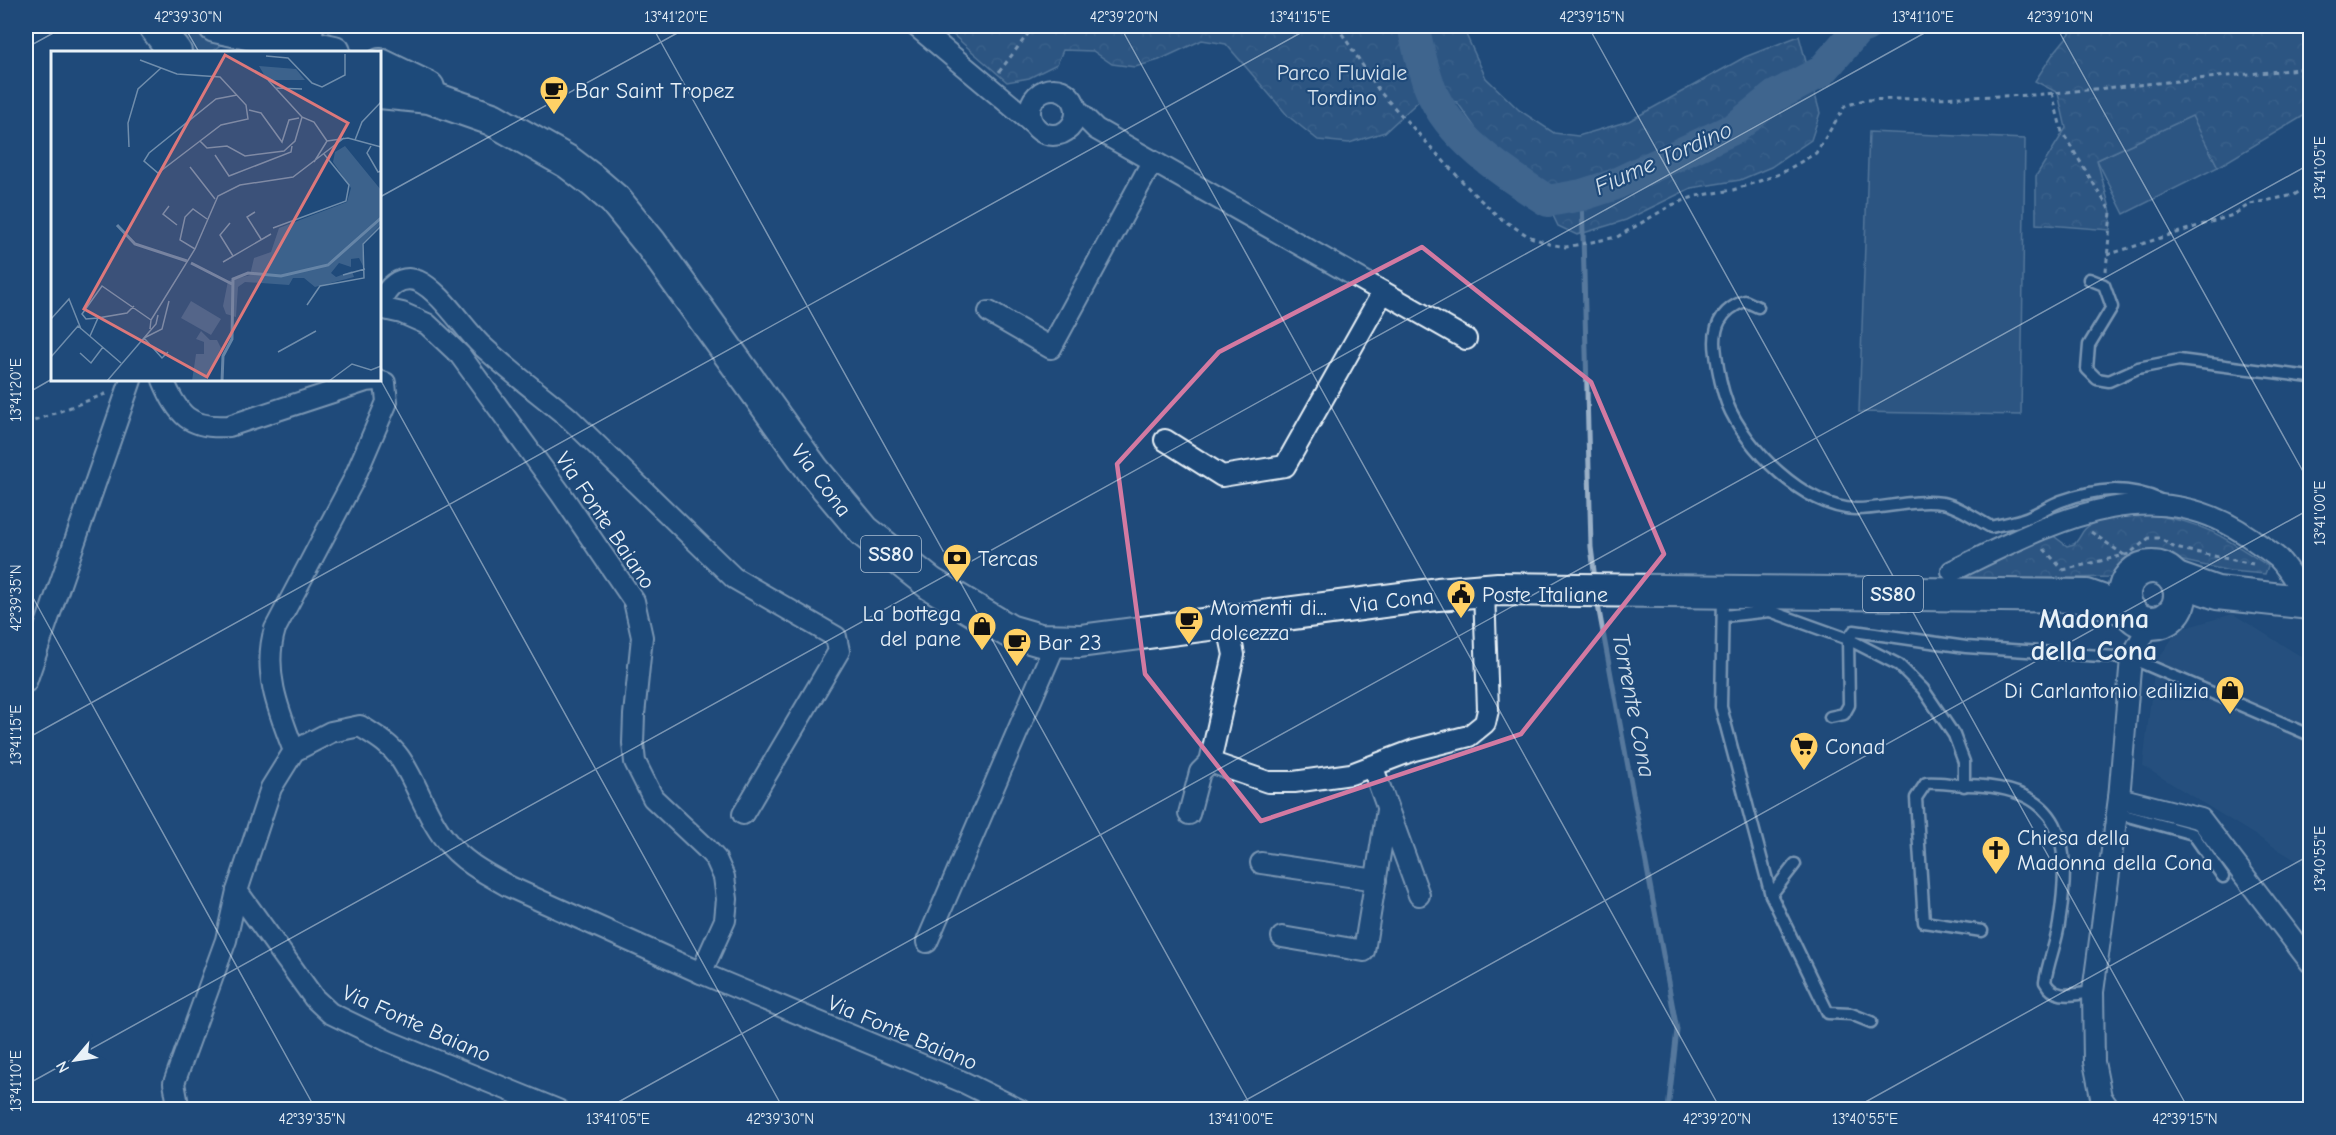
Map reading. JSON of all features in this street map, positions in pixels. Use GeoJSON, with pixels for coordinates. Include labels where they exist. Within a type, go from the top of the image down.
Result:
{"type":"FeatureCollection","features":[{"type":"Feature","properties":{"kind":"main road"},"geometry":{"type":"LineString","coordinates":[[155,26],[174,51]]}},
{"type":"Feature","properties":{"kind":"main road"},"geometry":{"type":"LineString","coordinates":[[215,26],[275,32],[317,45]]}},
{"type":"Feature","properties":{"kind":"main road"},"geometry":{"type":"LineString","coordinates":[[233,51],[275,32]]}},
{"type":"Feature","properties":{"kind":"main road","name":"Via Cona"},"geometry":{"type":"LineString","coordinates":[[381,65],[404,75],[456,106]]}},
{"type":"Feature","properties":{"kind":"main road","name":"Via Cona"},"geometry":{"type":"LineString","coordinates":[[381,92],[413,93],[456,106],[526,136],[568,162],[615,200],[674,274],[819,477],[864,531],[931,584],[1009,631],[1056,642],[1080,641],[1491,589],[1768,602],[2087,596],[2133,593]]}},
{"type":"Feature","properties":{"kind":"main road"},"geometry":{"type":"LineString","coordinates":[[2150,567],[2168,572],[2176,593],[2169,618],[2133,593],[2134,574],[2150,567]]}},
{"type":"Feature","properties":{"kind":"main road"},"geometry":{"type":"LineString","coordinates":[[2176,593],[2217,593],[2310,602]]}},
{"type":"Feature","properties":{"kind":"street"},"geometry":{"type":"LineString","coordinates":[[916,26],[987,88],[1044,134],[1066,132],[1074,118],[1071,97],[1059,90],[1045,90],[1034,99],[1008,104]]}},
{"type":"Feature","properties":{"kind":"street"},"geometry":{"type":"LineString","coordinates":[[1032,123],[1030,111],[1034,99]]}},
{"type":"Feature","properties":{"kind":"street"},"geometry":{"type":"LineString","coordinates":[[1074,118],[1466,339]]}},
{"type":"Feature","properties":{"kind":"street"},"geometry":{"type":"LineString","coordinates":[[989,312],[1051,348],[1152,162]]}},
{"type":"Feature","properties":{"kind":"street"},"geometry":{"type":"LineString","coordinates":[[381,302],[383,294],[398,282],[407,279],[428,288],[479,342],[542,398],[569,418],[734,578],[836,637],[839,651],[743,814]]}},
{"type":"Feature","properties":{"kind":"street"},"geometry":{"type":"LineString","coordinates":[[1165,440],[1222,476],[1285,466],[1383,292]]}},
{"type":"Feature","properties":{"kind":"street","name":"Via Fonte Baiano"},"geometry":{"type":"LineString","coordinates":[[381,306],[427,324],[460,355],[561,494],[634,601],[642,637],[634,715],[635,762],[653,798],[716,859],[724,877],[727,899],[725,920],[700,973]]}},
{"type":"Feature","properties":{"kind":"street"},"geometry":{"type":"LineString","coordinates":[[164,381],[182,414],[195,424],[208,427],[229,426],[366,381]]}},
{"type":"Feature","properties":{"kind":"street"},"geometry":{"type":"LineString","coordinates":[[294,752],[269,670],[269,649],[275,629],[353,480],[387,402],[387,391],[384,384],[377,381]]}},
{"type":"Feature","properties":{"kind":"street"},"geometry":{"type":"LineString","coordinates":[[26,682],[32,645],[130,382]]}},
{"type":"Feature","properties":{"kind":"street"},"geometry":{"type":"LineString","coordinates":[[1952,571],[2030,534],[2071,518],[2110,506],[2142,503],[2175,506],[2205,514],[2239,530],[2278,558],[2310,602]]}},
{"type":"Feature","properties":{"kind":"street"},"geometry":{"type":"LineString","coordinates":[[1210,762],[1278,783],[1351,774],[1372,768],[1414,750],[1469,736],[1485,723],[1488,710],[1491,589]]}},
{"type":"Feature","properties":{"kind":"street"},"geometry":{"type":"LineString","coordinates":[[2110,1110],[2101,1097],[2094,1062],[2093,992],[2118,806],[2131,658],[2133,593]]}},
{"type":"Feature","properties":{"kind":"street"},"geometry":{"type":"LineString","coordinates":[[1189,814],[1200,771],[1210,762],[1234,655],[1227,621]]}},
{"type":"Feature","properties":{"kind":"street"},"geometry":{"type":"LineString","coordinates":[[927,942],[1056,642]]}},
{"type":"Feature","properties":{"kind":"street","name":"Via Fonte Baiano"},"geometry":{"type":"LineString","coordinates":[[179,1110],[174,1083],[226,940],[237,891],[271,788],[294,752],[331,732],[360,726],[383,740],[399,757],[443,837],[456,853],[482,872],[510,887],[700,973],[963,1082],[1020,1110]]}},
{"type":"Feature","properties":{"kind":"street"},"geometry":{"type":"LineString","coordinates":[[1372,768],[1419,894]]}},
{"type":"Feature","properties":{"kind":"street"},"geometry":{"type":"LineString","coordinates":[[2118,806],[2201,819],[2310,962]]}},
{"type":"Feature","properties":{"kind":"street"},"geometry":{"type":"LineString","coordinates":[[1282,937],[1364,951],[1388,810]]}},
{"type":"Feature","properties":{"kind":"street"},"geometry":{"type":"LineString","coordinates":[[1261,863],[1376,880]]}},
{"type":"Feature","properties":{"kind":"street","name":"Via Fonte Baiano"},"geometry":{"type":"LineString","coordinates":[[237,891],[314,998],[330,1013],[388,1041],[558,1110]]}},
{"type":"Feature","properties":{"kind":"lane"},"geometry":{"type":"LineString","coordinates":[[2090,279],[2104,285],[2112,307],[2089,345],[2087,369],[2097,379],[2109,381],[2138,368],[2179,360],[2310,376]]}},
{"type":"Feature","properties":{"kind":"lane"},"geometry":{"type":"LineString","coordinates":[[1758,307],[1745,301],[1730,307],[1719,320],[1714,339],[1718,371],[1728,404],[1746,437],[1782,475],[1819,500],[1854,509],[1912,503],[1944,503],[1991,527],[2023,519],[2060,502],[2100,489],[2121,488],[2143,492],[2175,506]]}},
{"type":"Feature","properties":{"kind":"lane"},"geometry":{"type":"LineString","coordinates":[[1715,600],[1721,707],[1771,895],[1828,1013],[1851,1014],[1870,1022]]}},
{"type":"Feature","properties":{"kind":"lane"},"geometry":{"type":"LineString","coordinates":[[1768,602],[1899,664],[1923,689],[1954,735],[1964,762],[1965,786]]}},
{"type":"Feature","properties":{"kind":"lane"},"geometry":{"type":"LineString","coordinates":[[1830,717],[1844,714],[1849,705],[1848,639],[1854,631],[1966,647],[2131,658],[2310,735]]}},
{"type":"Feature","properties":{"kind":"lane"},"geometry":{"type":"LineString","coordinates":[[1982,931],[1924,922],[1916,798],[1926,783],[1989,785],[2031,798],[2045,810],[2057,827],[2065,854],[2059,927],[2045,982],[2050,991],[2061,996],[2093,992]]}},
{"type":"Feature","properties":{"kind":"lane"},"geometry":{"type":"LineString","coordinates":[[2118,806],[2193,834],[2223,877]]}},
{"type":"Feature","properties":{"kind":"lane"},"geometry":{"type":"LineString","coordinates":[[1771,895],[1795,864]]}},
{"type":"Feature","properties":{"kind":"path"},"geometry":{"type":"LineString","coordinates":[[987,88],[1034,26]]}},
{"type":"Feature","properties":{"kind":"path"},"geometry":{"type":"LineString","coordinates":[[1337,26],[1380,92],[1473,193],[1500,218],[1528,236],[1549,244],[1566,247],[1617,237],[1672,205],[1696,196],[1733,190],[1780,174],[1816,153],[1845,106],[1864,100],[2052,93],[2310,68]]}},
{"type":"Feature","properties":{"kind":"path"},"geometry":{"type":"LineString","coordinates":[[2052,93],[2062,132],[2111,212],[2104,285]]}},
{"type":"Feature","properties":{"kind":"path"},"geometry":{"type":"LineString","coordinates":[[2107,255],[2233,215],[2250,204],[2295,195],[2310,185]]}},
{"type":"Feature","properties":{"kind":"path"},"geometry":{"type":"LineString","coordinates":[[26,424],[130,382]]}},
{"type":"Feature","properties":{"kind":"path"},"geometry":{"type":"LineString","coordinates":[[2071,518],[2133,593]]}},
{"type":"Feature","properties":{"kind":"path"},"geometry":{"type":"LineString","coordinates":[[2030,534],[2087,596]]}},
{"type":"Feature","properties":{"kind":"highlighted area"},"geometry":{"type":"Polygon","coordinates":[[[1422,247],[1591,382],[1664,554],[1521,734],[1261,821],[1145,674],[1117,464],[1219,352],[1422,247]]]}},
{"type":"Feature","properties":{"kind":"shaded area","name":"Di Carlantonio edilizia"},"geometry":{"type":"Polygon","coordinates":[[[2233,614],[2310,662],[2310,869],[2143,766],[2155,664],[2178,630],[2233,614]]]}},
{"type":"Feature","properties":{"kind":"green space"},"geometry":{"type":"Polygon","coordinates":[[[168,26],[197,26],[224,43],[213,51],[188,51],[168,26]]]}},
{"type":"Feature","properties":{"kind":"green space","name":"Parco Fluviale Tordino"},"geometry":{"type":"Polygon","coordinates":[[[943,26],[1462,26],[1486,78],[1519,110],[1554,133],[1578,136],[1629,121],[1745,57],[1799,36],[1820,113],[1811,140],[1771,167],[1740,180],[1691,188],[1626,220],[1577,235],[1558,226],[1535,178],[1483,139],[1457,102],[1423,97],[1385,132],[1349,143],[1318,140],[1288,116],[1226,44],[1202,40],[1159,60],[1135,67],[1112,64],[1093,51],[1063,50],[1057,64],[1029,78],[1007,82],[943,26]]]}},
{"type":"Feature","properties":{"kind":"green space"},"geometry":{"type":"Polygon","coordinates":[[[2076,26],[2310,26],[2310,112],[2218,167],[2192,116],[2097,160],[2111,212],[2110,230],[2036,224],[2036,176],[2066,128],[2058,93],[2035,81],[2076,26]]]}},
{"type":"Feature","properties":{"kind":"green space"},"geometry":{"type":"Polygon","coordinates":[[[2193,115],[2218,167],[2124,214],[2097,160],[2193,115]]]}},
{"type":"Feature","properties":{"kind":"green space"},"geometry":{"type":"Polygon","coordinates":[[[1869,132],[2025,139],[2021,415],[1859,412],[1869,132]]]}},
{"type":"Feature","properties":{"kind":"green space"},"geometry":{"type":"Polygon","coordinates":[[[2151,515],[2185,522],[2213,532],[2268,566],[2265,574],[2230,571],[2151,554],[2133,559],[2112,577],[1979,580],[1959,574],[2051,534],[2067,546],[2074,544],[2091,524],[2107,518],[2151,515]]]}},
{"type":"Feature","properties":{"kind":"waterway","name":"Fiume Tordino"},"geometry":{"type":"LineString","coordinates":[[1413,26],[1430,88],[1438,106],[1450,123],[1480,153],[1548,201],[1582,195],[1613,185],[1735,128],[1775,96],[1821,72],[1858,29],[1866,26]]}},
{"type":"Feature","properties":{"kind":"waterway","name":"Torrente Cona"},"geometry":{"type":"LineString","coordinates":[[1582,195],[1591,547],[1595,579]]}},
{"type":"Feature","properties":{"kind":"waterway","name":"Torrente Cona"},"geometry":{"type":"LineString","coordinates":[[1597,600],[1677,1030],[1668,1110]]}},
{"type":"Feature","properties":{"kind":"place","name":"Bar Saint Tropez"},"geometry":{"type":"Point","coordinates":[554,116]}},
{"type":"Feature","properties":{"kind":"place","name":"Tercas"},"geometry":{"type":"Point","coordinates":[957,584]}},
{"type":"Feature","properties":{"kind":"place","name":"Poste Italiane"},"geometry":{"type":"Point","coordinates":[1461,620]}},
{"type":"Feature","properties":{"kind":"place","name":"Momenti di... dolcezza"},"geometry":{"type":"Point","coordinates":[1189,646]}},
{"type":"Feature","properties":{"kind":"place","name":"La bottega del pane"},"geometry":{"type":"Point","coordinates":[982,652]}},
{"type":"Feature","properties":{"kind":"place","name":"Bar 23"},"geometry":{"type":"Point","coordinates":[1017,668]}},
{"type":"Feature","properties":{"kind":"place","name":"Di Carlantonio edilizia"},"geometry":{"type":"Point","coordinates":[2230,716]}},
{"type":"Feature","properties":{"kind":"place","name":"Conad"},"geometry":{"type":"Point","coordinates":[1804,772]}},
{"type":"Feature","properties":{"kind":"place","name":"Chiesa della Madonna della Cona"},"geometry":{"type":"Point","coordinates":[1996,876]}},
{"type":"Feature","properties":{"kind":"district","name":"Madonna della Cona"},"geometry":{"type":"Point","coordinates":[2094,634]}}]}
